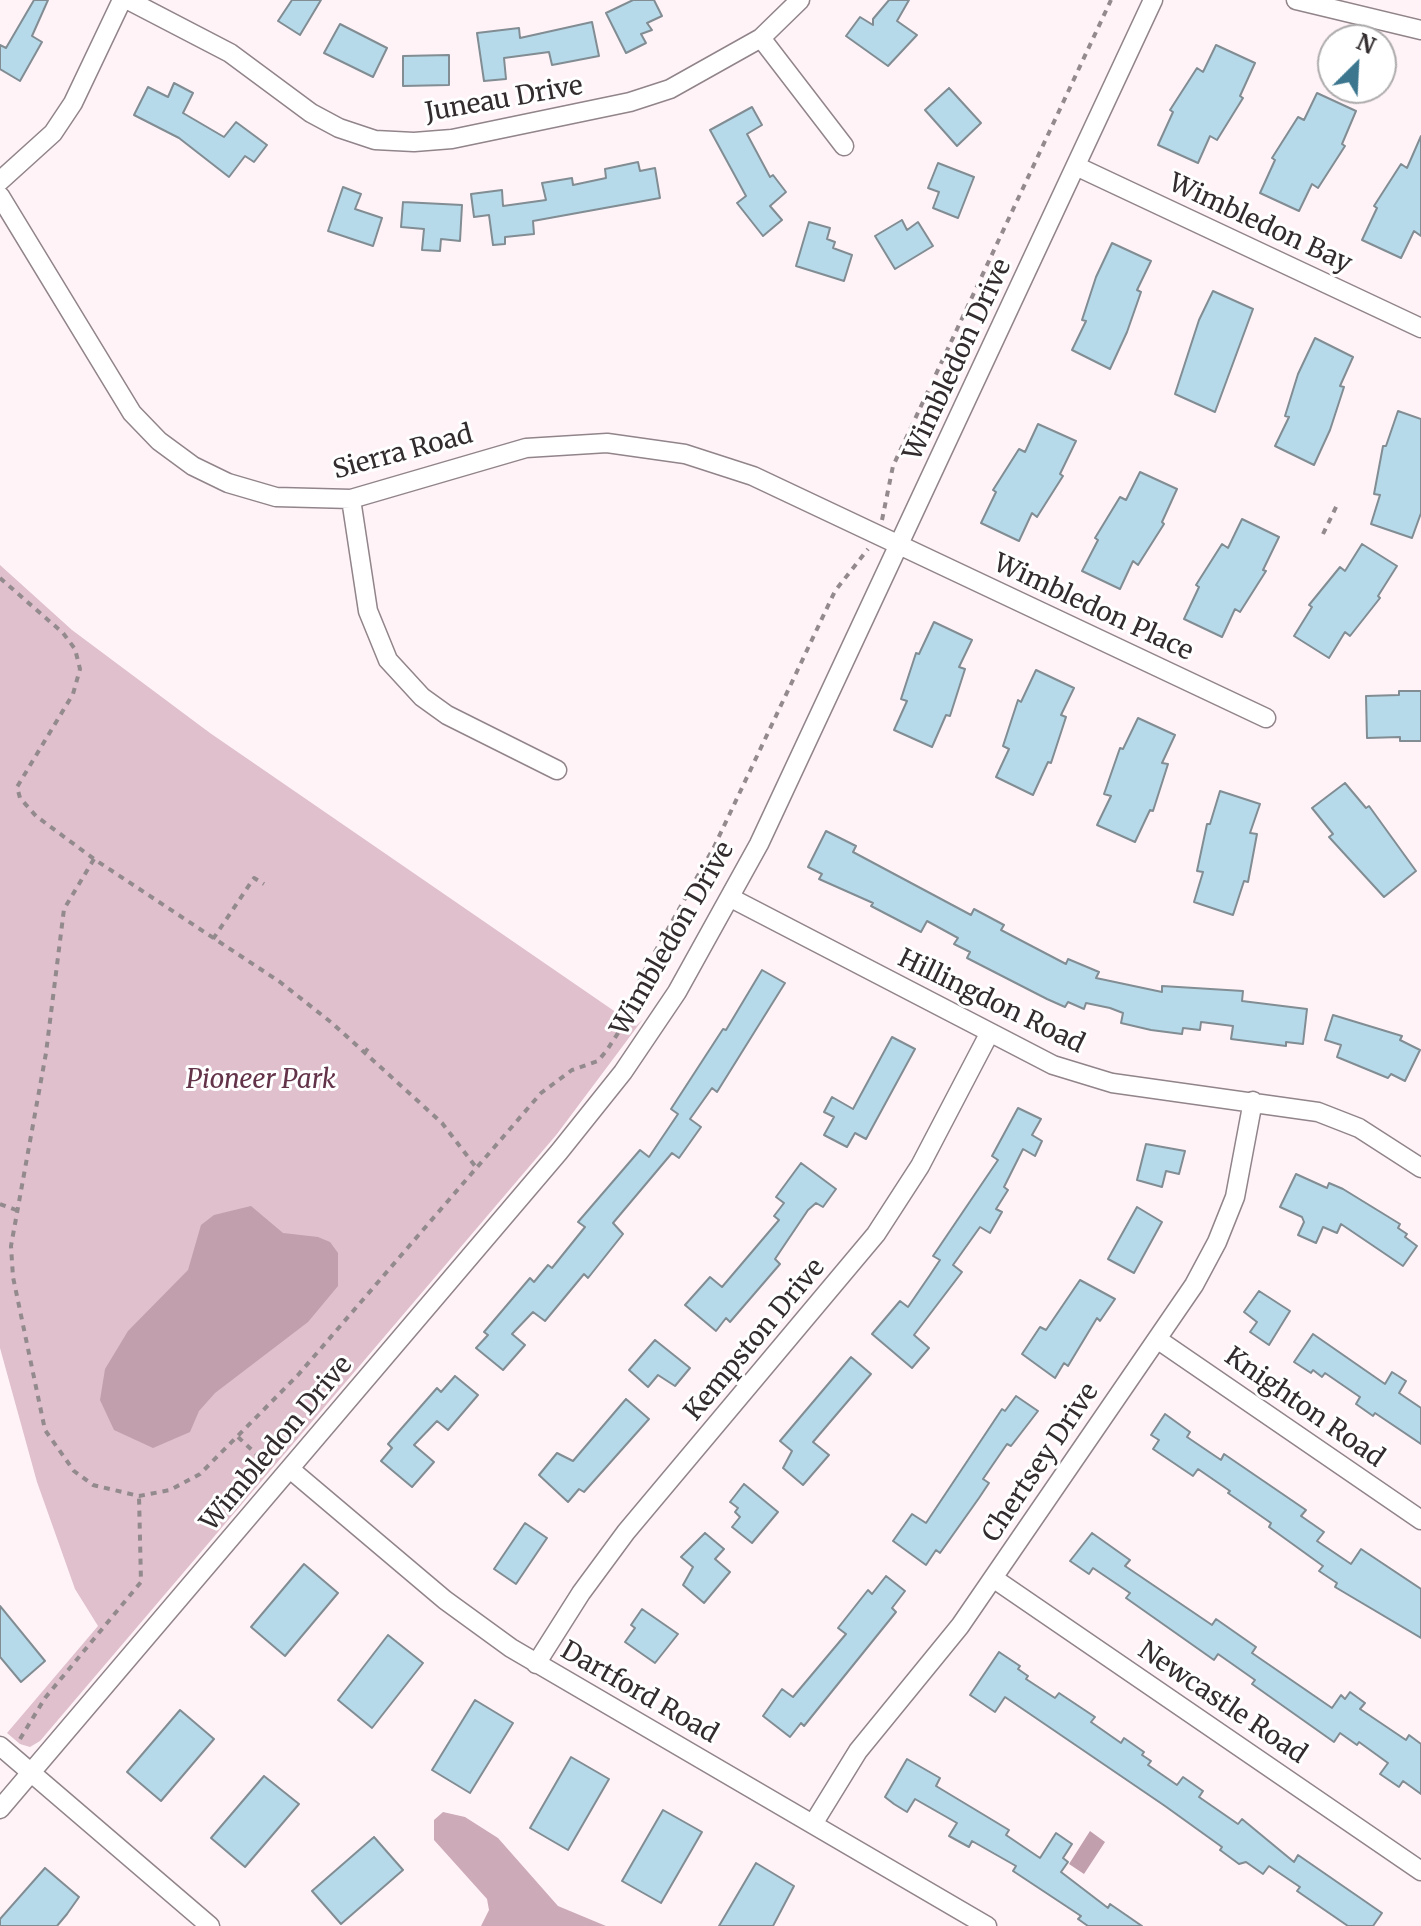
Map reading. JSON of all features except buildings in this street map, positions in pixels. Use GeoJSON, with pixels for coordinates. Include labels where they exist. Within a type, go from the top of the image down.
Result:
{"type":"FeatureCollection","features":[{"type":"Feature","properties":{"kind":"street","name":"Juneau Drive"},"geometry":{"type":"LineString","coordinates":[[125,0],[230,53],[311,113],[339,128],[375,140],[414,142],[452,139],[630,102],[670,89],[761,38],[800,0]]}},
{"type":"Feature","properties":{"kind":"street"},"geometry":{"type":"LineString","coordinates":[[0,181],[53,133],[73,103],[125,0]]}},
{"type":"Feature","properties":{"kind":"street","name":"Wimbledon Drive"},"geometry":{"type":"LineString","coordinates":[[0,1809],[623,1072],[677,992],[731,898],[1078,167],[1153,0]]}},
{"type":"Feature","properties":{"kind":"street"},"geometry":{"type":"LineString","coordinates":[[1296,0],[1421,30]]}},
{"type":"Feature","properties":{"kind":"street"},"geometry":{"type":"LineString","coordinates":[[761,38],[844,146]]}},
{"type":"Feature","properties":{"kind":"street","name":"Wimbledon Bay"},"geometry":{"type":"LineString","coordinates":[[1078,167],[1421,328]]}},
{"type":"Feature","properties":{"kind":"street","name":"Sierra Road"},"geometry":{"type":"LineString","coordinates":[[0,196],[116,390],[159,441],[193,466],[228,483],[276,497],[351,499],[526,448],[607,443],[645,446],[718,463],[899,546]]}},
{"type":"Feature","properties":{"kind":"street"},"geometry":{"type":"LineString","coordinates":[[351,499],[368,611],[388,660],[422,697],[447,715],[557,770]]}},
{"type":"Feature","properties":{"kind":"street","name":"Wimbledon Place"},"geometry":{"type":"LineString","coordinates":[[899,546],[1266,718]]}},
{"type":"Feature","properties":{"kind":"street","name":"Hillingdon Road"},"geometry":{"type":"LineString","coordinates":[[731,898],[1044,1062],[1093,1078],[1309,1110],[1343,1121],[1421,1168]]}},
{"type":"Feature","properties":{"kind":"street","name":"Kempston Drive"},"geometry":{"type":"LineString","coordinates":[[536,1664],[581,1593],[626,1532],[876,1234],[914,1176],[989,1034]]}},
{"type":"Feature","properties":{"kind":"street","name":"Chertsey Drive"},"geometry":{"type":"LineString","coordinates":[[813,1824],[858,1751],[945,1646],[993,1578],[1208,1261],[1229,1214],[1243,1164],[1253,1101]]}},
{"type":"Feature","properties":{"kind":"street","name":"Knighton Road"},"geometry":{"type":"LineString","coordinates":[[1157,1339],[1421,1520]]}},
{"type":"Feature","properties":{"kind":"street","name":"Dartford Road"},"geometry":{"type":"LineString","coordinates":[[286,1474],[445,1600],[536,1664],[987,1926]]}},
{"type":"Feature","properties":{"kind":"street","name":"Newcastle Road"},"geometry":{"type":"LineString","coordinates":[[993,1578],[1421,1871]]}},
{"type":"Feature","properties":{"kind":"street"},"geometry":{"type":"LineString","coordinates":[[4,1749],[210,1926]]}},
{"type":"Feature","properties":{"kind":"path"},"geometry":{"type":"LineString","coordinates":[[94,859],[64,909],[46,1053],[11,1246],[13,1277],[45,1430],[74,1471],[93,1485],[139,1496],[170,1490],[200,1474],[353,1312],[475,1166],[541,1093],[572,1070],[598,1061],[622,1029],[631,1013],[634,989],[714,847],[835,591],[867,553],[886,512],[893,466],[1111,0]]}},
{"type":"Feature","properties":{"kind":"path"},"geometry":{"type":"LineString","coordinates":[[1323,534],[1338,503]]}},
{"type":"Feature","properties":{"kind":"path"},"geometry":{"type":"LineString","coordinates":[[0,578],[63,633],[75,649],[80,669],[73,694],[17,787],[20,798],[36,816],[94,859],[280,982],[442,1123],[475,1166]]}},
{"type":"Feature","properties":{"kind":"path"},"geometry":{"type":"LineString","coordinates":[[213,939],[254,878],[264,884]]}},
{"type":"Feature","properties":{"kind":"path"},"geometry":{"type":"LineString","coordinates":[[364,1053],[371,1045]]}},
{"type":"Feature","properties":{"kind":"path"},"geometry":{"type":"LineString","coordinates":[[0,1204],[16,1210]]}},
{"type":"Feature","properties":{"kind":"path"},"geometry":{"type":"LineString","coordinates":[[238,1437],[286,1474]]}},
{"type":"Feature","properties":{"kind":"path"},"geometry":{"type":"LineString","coordinates":[[4,1749],[30,1727],[45,1698],[141,1582],[139,1496]]}},
{"type":"Feature","properties":{"kind":"green space","name":"Pioneer Park"},"geometry":{"type":"Polygon","coordinates":[[[0,565],[72,630],[210,733],[636,1026],[643,1019],[557,1134],[40,1741],[30,1747],[20,1744],[7,1733],[98,1626],[75,1589],[37,1482],[0,1348],[0,565]]]}},
{"type":"Feature","properties":{"kind":"shaded area"},"geometry":{"type":"Polygon","coordinates":[[[251,1206],[283,1233],[318,1237],[330,1242],[338,1253],[338,1286],[308,1322],[215,1393],[199,1411],[190,1432],[153,1448],[114,1430],[100,1400],[105,1369],[128,1331],[188,1270],[201,1225],[214,1215],[251,1206]]]}},
{"type":"Feature","properties":{"kind":"shaded area"},"geometry":{"type":"Polygon","coordinates":[[[443,1812],[465,1817],[498,1838],[558,1906],[606,1926],[481,1926],[489,1910],[487,1899],[434,1840],[434,1820],[443,1812]]]}},
{"type":"Feature","properties":{"kind":"shaded area"},"geometry":{"type":"Polygon","coordinates":[[[1090,1831],[1105,1842],[1084,1874],[1069,1864],[1090,1831]]]}}]}
